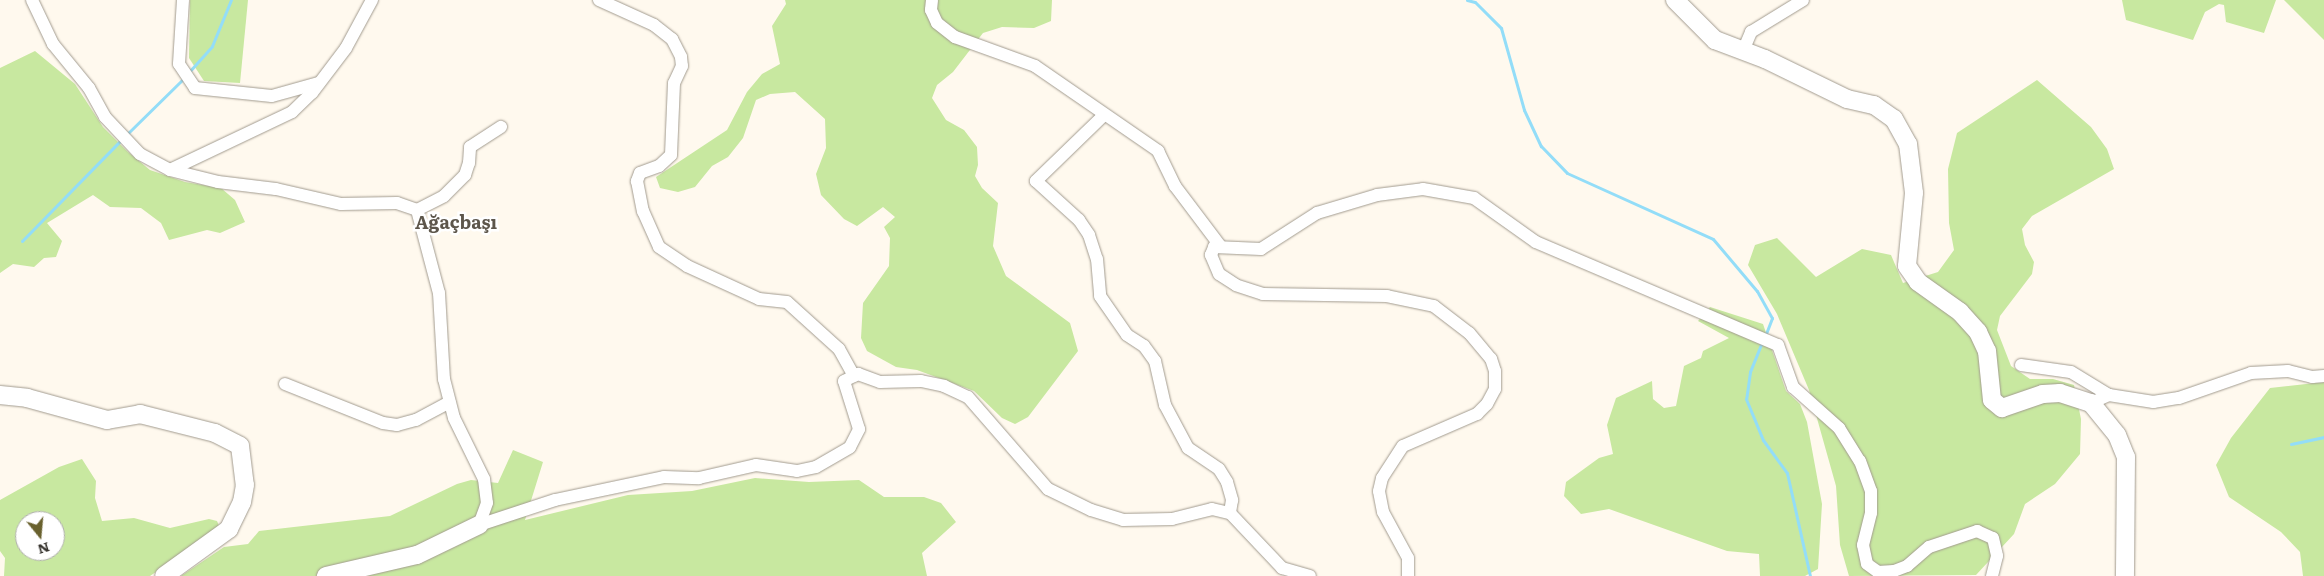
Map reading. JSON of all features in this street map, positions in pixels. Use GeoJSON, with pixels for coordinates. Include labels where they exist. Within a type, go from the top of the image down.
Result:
{"type":"FeatureCollection","features":[{"type":"Feature","properties":{"kind":"street"},"geometry":{"type":"LineString","coordinates":[[32,0],[53,44],[89,88],[105,117],[140,154],[170,170],[218,182],[276,189],[340,204],[397,203],[417,210],[444,196],[465,175],[469,163],[470,147],[501,127]]}},
{"type":"Feature","properties":{"kind":"street"},"geometry":{"type":"LineString","coordinates":[[170,170],[292,112],[319,83],[346,48],[372,0]]}},
{"type":"Feature","properties":{"kind":"street"},"geometry":{"type":"LineString","coordinates":[[599,0],[654,25],[672,39],[682,57],[682,66],[674,83],[671,155],[659,166],[640,174],[638,181],[643,211],[660,247],[686,266],[759,299],[787,302],[839,349],[854,376]]}},
{"type":"Feature","properties":{"kind":"street"},"geometry":{"type":"LineString","coordinates":[[932,0],[931,10],[937,23],[955,37],[1035,66],[1158,151],[1175,186],[1222,247]]}},
{"type":"Feature","properties":{"kind":"street"},"geometry":{"type":"LineString","coordinates":[[1675,0],[1715,40],[1848,99],[1874,105],[1894,119],[1908,144],[1914,193],[1907,266],[1918,282],[1960,312],[1978,332],[1986,351],[1992,400],[2002,408],[2042,394],[2060,393],[2091,403],[2117,435],[2126,458],[2125,576]]}},
{"type":"Feature","properties":{"kind":"street"},"geometry":{"type":"LineString","coordinates":[[1743,51],[1751,32],[1803,0]]}},
{"type":"Feature","properties":{"kind":"street"},"geometry":{"type":"LineString","coordinates":[[182,3],[179,64],[196,88],[272,96],[319,83]]}},
{"type":"Feature","properties":{"kind":"street"},"geometry":{"type":"LineString","coordinates":[[1104,115],[1036,181],[1079,220],[1089,235],[1097,259],[1100,296],[1128,335],[1144,346],[1155,361],[1165,405],[1188,448],[1219,469],[1227,482],[1232,500],[1230,513]]}},
{"type":"Feature","properties":{"kind":"street"},"geometry":{"type":"LineString","coordinates":[[1408,576],[1408,558],[1383,512],[1379,491],[1382,478],[1402,446],[1477,414],[1487,404],[1495,389],[1496,371],[1490,359],[1470,333],[1434,306],[1387,296],[1263,294],[1236,285],[1219,274],[1211,255],[1214,247],[1260,250],[1317,212],[1377,195],[1423,189],[1474,198],[1536,242],[1778,345],[1793,387],[1839,428],[1860,461],[1871,491],[1871,513],[1863,545],[1867,564],[1878,572],[1894,571],[1907,566],[1929,547],[1976,531],[1993,538],[1997,556],[1992,576]]}},
{"type":"Feature","properties":{"kind":"street"},"geometry":{"type":"LineString","coordinates":[[417,210],[439,293],[444,379],[454,418],[484,479],[487,503],[480,525]]}},
{"type":"Feature","properties":{"kind":"street"},"geometry":{"type":"LineString","coordinates":[[2021,365],[2071,372],[2109,395],[2153,402],[2179,398],[2251,373],[2288,371],[2312,377],[2324,376]]}},
{"type":"Feature","properties":{"kind":"street"},"geometry":{"type":"LineString","coordinates":[[326,576],[417,555],[480,525],[554,500],[664,477],[699,478],[756,465],[797,471],[816,467],[850,447],[859,429],[844,381],[858,374],[880,382],[929,383],[968,397],[1048,489],[1091,510],[1123,520],[1172,519],[1212,510],[1230,513],[1282,568],[1310,576]]}},
{"type":"Feature","properties":{"kind":"street"},"geometry":{"type":"LineString","coordinates":[[285,384],[383,423],[397,425],[416,420],[450,402]]}},
{"type":"Feature","properties":{"kind":"street"},"geometry":{"type":"LineString","coordinates":[[0,395],[27,398],[107,420],[140,414],[222,435],[240,446],[245,485],[242,502],[229,530],[164,576]]}},
{"type":"Feature","properties":{"kind":"street"},"geometry":{"type":"LineString","coordinates":[[2091,403],[2109,395]]}},
{"type":"Feature","properties":{"kind":"green space"},"geometry":{"type":"Polygon","coordinates":[[[190,0],[248,0],[240,83],[204,81],[189,58],[190,0]]]}},
{"type":"Feature","properties":{"kind":"green space"},"geometry":{"type":"Polygon","coordinates":[[[785,0],[1052,0],[1051,21],[1034,28],[1002,27],[983,33],[953,72],[937,85],[932,98],[946,120],[964,130],[977,147],[978,165],[975,176],[982,188],[998,203],[993,246],[1006,276],[1070,323],[1078,351],[1028,417],[1015,424],[1002,418],[974,391],[917,370],[896,367],[867,351],[861,338],[863,303],[889,266],[890,238],[884,227],[895,217],[883,207],[857,226],[844,219],[821,195],[816,174],[826,148],[825,119],[795,92],[770,94],[756,100],[743,138],[728,157],[712,166],[695,187],[678,192],[660,188],[656,177],[727,130],[747,92],[762,74],[780,64],[772,26],[786,4],[785,0]]]}},
{"type":"Feature","properties":{"kind":"green space"},"geometry":{"type":"Polygon","coordinates":[[[2122,0],[2276,0],[2264,33],[2226,22],[2224,5],[2219,4],[2205,12],[2193,40],[2126,20],[2122,0]]]}},
{"type":"Feature","properties":{"kind":"green space"},"geometry":{"type":"Polygon","coordinates":[[[2284,0],[2324,0],[2324,40],[2284,0]]]}},
{"type":"Feature","properties":{"kind":"green space"},"geometry":{"type":"Polygon","coordinates":[[[35,51],[75,84],[103,127],[128,152],[150,170],[185,182],[221,188],[235,200],[245,222],[220,233],[207,230],[169,240],[161,223],[141,208],[110,207],[93,195],[47,223],[62,241],[56,257],[44,258],[34,267],[13,264],[0,273],[0,68],[35,51]]]}},
{"type":"Feature","properties":{"kind":"green space"},"geometry":{"type":"Polygon","coordinates":[[[2037,80],[2091,127],[2107,149],[2114,169],[2032,216],[2022,229],[2025,245],[2034,262],[2032,274],[2000,316],[1997,330],[2011,366],[2030,379],[2053,379],[2074,385],[2081,419],[2080,454],[2055,484],[2025,504],[2014,534],[1976,575],[1849,576],[1840,545],[1836,486],[1809,390],[1777,314],[1748,265],[1755,245],[1777,238],[1816,277],[1862,249],[1891,255],[1903,283],[1938,272],[1954,250],[1949,223],[1948,169],[1957,133],[2037,80]]]}},
{"type":"Feature","properties":{"kind":"green space"},"geometry":{"type":"Polygon","coordinates":[[[1710,307],[1763,324],[1786,391],[1800,404],[1807,422],[1822,504],[1818,569],[1805,576],[1760,576],[1759,554],[1727,551],[1609,509],[1581,514],[1564,496],[1566,482],[1599,458],[1613,454],[1607,425],[1616,398],[1652,381],[1653,399],[1664,408],[1676,406],[1684,366],[1701,358],[1703,351],[1729,338],[1698,321],[1710,307]]]}},
{"type":"Feature","properties":{"kind":"green space"},"geometry":{"type":"Polygon","coordinates":[[[2324,382],[2324,576],[2303,576],[2300,552],[2281,532],[2229,497],[2216,465],[2231,438],[2270,388],[2324,382]]]}},
{"type":"Feature","properties":{"kind":"green space"},"geometry":{"type":"Polygon","coordinates":[[[513,450],[543,462],[525,520],[628,495],[692,491],[755,478],[809,482],[859,480],[884,497],[924,497],[941,503],[956,522],[922,553],[927,576],[181,576],[224,547],[248,544],[259,531],[390,516],[457,484],[471,480],[498,483],[513,450]]]}},
{"type":"Feature","properties":{"kind":"green space"},"geometry":{"type":"Polygon","coordinates":[[[82,459],[96,481],[95,498],[102,521],[134,518],[170,528],[209,519],[217,521],[220,528],[150,576],[4,576],[5,558],[0,551],[0,500],[59,467],[82,459]]]}},
{"type":"Feature","properties":{"kind":"waterway"},"geometry":{"type":"LineString","coordinates":[[188,73],[212,46],[231,0]]}},
{"type":"Feature","properties":{"kind":"waterway"},"geometry":{"type":"LineString","coordinates":[[1467,0],[1475,2],[1501,28],[1524,110],[1541,146],[1567,173],[1713,239],[1757,291],[1772,318],[1765,336]]}},
{"type":"Feature","properties":{"kind":"waterway"},"geometry":{"type":"LineString","coordinates":[[126,135],[184,78]]}},
{"type":"Feature","properties":{"kind":"waterway"},"geometry":{"type":"LineString","coordinates":[[22,241],[122,139]]}},
{"type":"Feature","properties":{"kind":"waterway"},"geometry":{"type":"LineString","coordinates":[[1762,342],[1750,372],[1746,399],[1763,440],[1787,473],[1810,576]]}},
{"type":"Feature","properties":{"kind":"waterway"},"geometry":{"type":"LineString","coordinates":[[2291,444],[2324,437]]}},
{"type":"Feature","properties":{"kind":"district","name":"Ağaçbaşı"},"geometry":{"type":"Point","coordinates":[456,222]}}]}
